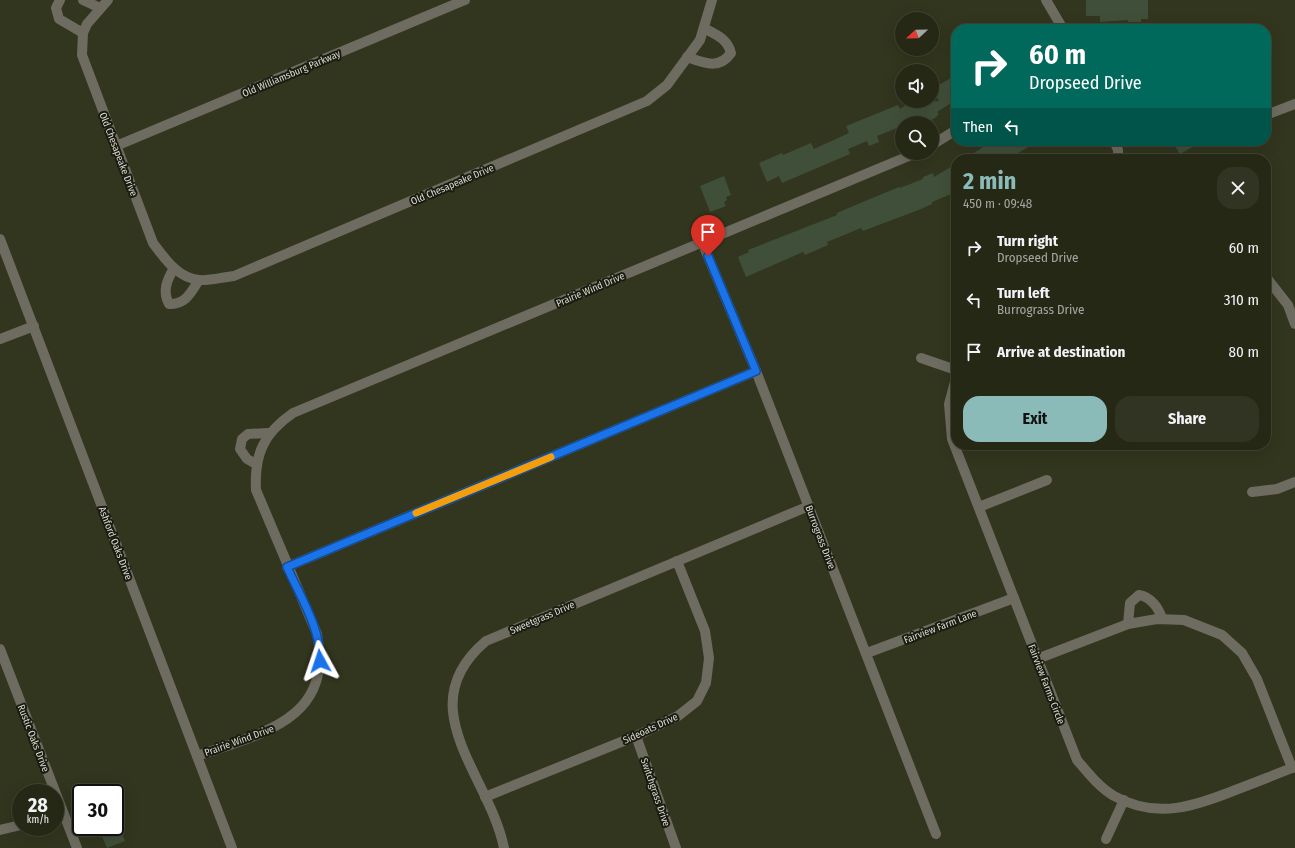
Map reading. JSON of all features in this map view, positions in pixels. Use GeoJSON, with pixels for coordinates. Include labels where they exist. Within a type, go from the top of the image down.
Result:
{"type":"FeatureCollection","features":[{"type":"Feature","properties":{"kind":"street"},"geometry":{"type":"LineString","coordinates":[[60,0],[56,8],[58,19],[83,33]]}},
{"type":"Feature","properties":{"kind":"street"},"geometry":{"type":"LineString","coordinates":[[83,0],[100,8]]}},
{"type":"Feature","properties":{"kind":"street","name":"Old Chesapeake Drive"},"geometry":{"type":"LineString","coordinates":[[108,0],[87,24],[83,33],[82,55],[153,243],[174,268],[182,274],[199,280],[234,276],[622,113],[647,101],[667,85],[700,40],[712,0]]}},
{"type":"Feature","properties":{"kind":"street","name":"Old Williamsburg Parkway"},"geometry":{"type":"LineString","coordinates":[[116,146],[465,0]]}},
{"type":"Feature","properties":{"kind":"street"},"geometry":{"type":"LineString","coordinates":[[1046,0],[1060,24]]}},
{"type":"Feature","properties":{"kind":"street"},"geometry":{"type":"LineString","coordinates":[[687,58],[714,65],[722,62],[730,53],[729,46],[724,39],[704,28]]}},
{"type":"Feature","properties":{"kind":"street"},"geometry":{"type":"LineString","coordinates":[[1271,113],[1295,104]]}},
{"type":"Feature","properties":{"kind":"street"},"geometry":{"type":"LineString","coordinates":[[939,141],[951,133]]}},
{"type":"Feature","properties":{"kind":"street","name":"Prairie Wind Drive"},"geometry":{"type":"LineString","coordinates":[[197,756],[271,729],[288,720],[302,707],[312,690],[319,669],[319,646],[317,634],[287,567],[256,490],[256,464],[260,449],[269,433],[282,420],[293,413],[899,160]]}},
{"type":"Feature","properties":{"kind":"street","name":"Ashford Oaks Drive"},"geometry":{"type":"LineString","coordinates":[[0,239],[232,848]]}},
{"type":"Feature","properties":{"kind":"street","name":"Burrograss Drive"},"geometry":{"type":"LineString","coordinates":[[702,242],[756,371],[867,653],[936,834]]}},
{"type":"Feature","properties":{"kind":"street"},"geometry":{"type":"LineString","coordinates":[[174,268],[166,286],[165,296],[169,304],[177,304],[188,298],[199,280]]}},
{"type":"Feature","properties":{"kind":"street"},"geometry":{"type":"LineString","coordinates":[[1271,284],[1288,305],[1295,324]]}},
{"type":"Feature","properties":{"kind":"street"},"geometry":{"type":"LineString","coordinates":[[0,339],[34,326]]}},
{"type":"Feature","properties":{"kind":"street"},"geometry":{"type":"LineString","coordinates":[[921,358],[951,368]]}},
{"type":"Feature","properties":{"kind":"street"},"geometry":{"type":"LineString","coordinates":[[287,567],[756,371]]}},
{"type":"Feature","properties":{"kind":"street","name":"Fairview Farms Circle"},"geometry":{"type":"LineString","coordinates":[[951,397],[949,404],[951,427]]}},
{"type":"Feature","properties":{"kind":"street"},"geometry":{"type":"LineString","coordinates":[[256,464],[247,459],[240,449],[242,439],[248,434],[269,433]]}},
{"type":"Feature","properties":{"kind":"street","name":"Fairview Farms Circle"},"geometry":{"type":"LineString","coordinates":[[956,450],[1077,760],[1092,777],[1114,796],[1140,806],[1170,809],[1199,805],[1293,767]]}},
{"type":"Feature","properties":{"kind":"street"},"geometry":{"type":"LineString","coordinates":[[979,507],[1047,480]]}},
{"type":"Feature","properties":{"kind":"street"},"geometry":{"type":"LineString","coordinates":[[1252,492],[1277,489],[1295,482]]}},
{"type":"Feature","properties":{"kind":"street","name":"Sweetgrass Drive"},"geometry":{"type":"LineString","coordinates":[[504,848],[499,829],[455,729],[452,708],[453,693],[457,678],[472,652],[486,641],[809,506]]}},
{"type":"Feature","properties":{"kind":"street","name":"Sideoats Drive"},"geometry":{"type":"LineString","coordinates":[[485,797],[636,736],[678,716],[696,701],[706,683],[709,658],[705,631],[677,561]]}},
{"type":"Feature","properties":{"kind":"street"},"geometry":{"type":"LineString","coordinates":[[1128,624],[1130,603],[1139,596],[1145,596],[1154,604],[1162,619]]}},
{"type":"Feature","properties":{"kind":"street","name":"Fairview Farm Lane"},"geometry":{"type":"LineString","coordinates":[[867,653],[1014,598]]}},
{"type":"Feature","properties":{"kind":"street"},"geometry":{"type":"LineString","coordinates":[[1037,659],[1128,624],[1162,619],[1184,620],[1222,635],[1242,652],[1257,679],[1293,767]]}},
{"type":"Feature","properties":{"kind":"street","name":"Rustic Oaks Drive"},"geometry":{"type":"LineString","coordinates":[[0,651],[48,784]]}},
{"type":"Feature","properties":{"kind":"street","name":"Switchgrass Drive"},"geometry":{"type":"LineString","coordinates":[[636,736],[676,848]]}},
{"type":"Feature","properties":{"kind":"street"},"geometry":{"type":"LineString","coordinates":[[1106,839],[1124,800]]}},
{"type":"Feature","properties":{"kind":"street","name":"Rustic Oaks Drive"},"geometry":{"type":"LineString","coordinates":[[64,823],[77,848]]}},
{"type":"Feature","properties":{"kind":"street"},"geometry":{"type":"LineString","coordinates":[[0,830],[12,827]]}},
{"type":"Feature","properties":{"kind":"building"},"geometry":{"type":"Polygon","coordinates":[[[1086,0],[1148,0],[1148,19],[1141,19],[1141,22],[1128,22],[1128,20],[1100,22],[1100,16],[1086,16],[1086,0]]]}},
{"type":"Feature","properties":{"kind":"building"},"geometry":{"type":"Polygon","coordinates":[[[951,78],[951,103],[937,112],[939,114],[937,116],[895,116],[895,129],[877,136],[879,142],[869,146],[867,141],[848,149],[850,154],[782,183],[779,176],[767,182],[759,163],[811,143],[814,149],[849,133],[846,126],[895,106],[895,108],[939,108],[939,85],[951,78]]]}},
{"type":"Feature","properties":{"kind":"building"},"geometry":{"type":"Polygon","coordinates":[[[984,146],[1028,147],[1016,154],[972,154],[984,146]]]}},
{"type":"Feature","properties":{"kind":"building"},"geometry":{"type":"Polygon","coordinates":[[[1175,146],[1194,146],[1180,154],[1175,146]]]}},
{"type":"Feature","properties":{"kind":"building"},"geometry":{"type":"Polygon","coordinates":[[[951,167],[951,194],[932,202],[932,204],[921,209],[863,231],[861,228],[827,242],[828,245],[805,255],[803,252],[746,277],[738,257],[749,252],[748,250],[837,215],[837,213],[846,209],[899,187],[900,188],[923,179],[923,177],[933,173],[934,177],[951,167]]]}},
{"type":"Feature","properties":{"kind":"building"},"geometry":{"type":"Polygon","coordinates":[[[724,176],[731,195],[726,197],[727,200],[724,202],[726,206],[710,212],[700,186],[724,176]]]}},
{"type":"Feature","properties":{"kind":"building"},"geometry":{"type":"Polygon","coordinates":[[[102,836],[123,836],[125,841],[107,848],[102,836]]]}},
{"type":"Feature","properties":{"kind":"slow traffic"},"geometry":{"type":"LineString","coordinates":[[416,513],[551,457]]}},
{"type":"Feature","properties":{"kind":"route"},"geometry":{"type":"LineString","coordinates":[[320,661],[317,634],[287,567],[756,371],[708,256]]}}]}
